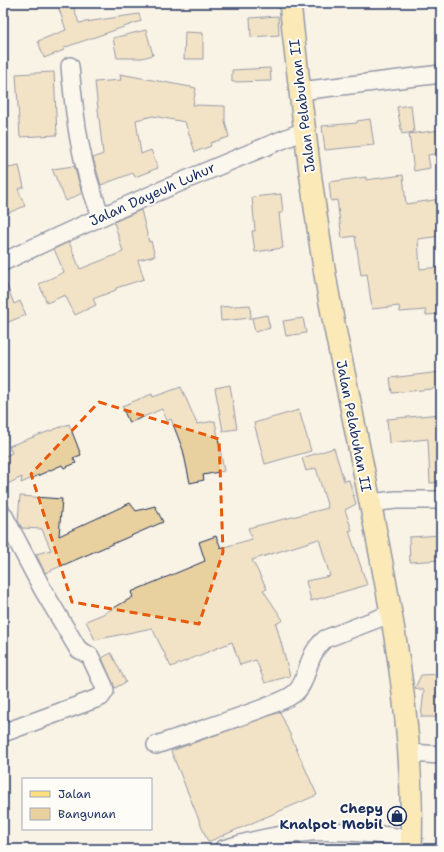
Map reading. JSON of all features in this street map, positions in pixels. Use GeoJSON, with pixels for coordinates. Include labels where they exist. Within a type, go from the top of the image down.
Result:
{"type":"FeatureCollection","features":[{"type":"Feature","properties":{"kind":"main road","name":"Jalan Pelabuhan II"},"geometry":{"type":"LineString","coordinates":[[290,3],[304,131],[322,257],[390,614],[406,710],[410,753],[412,844]]}},
{"type":"Feature","properties":{"kind":"street"},"geometry":{"type":"LineString","coordinates":[[70,66],[80,150],[87,179],[101,216]]}},
{"type":"Feature","properties":{"kind":"street"},"geometry":{"type":"LineString","coordinates":[[300,91],[441,74]]}},
{"type":"Feature","properties":{"kind":"street","name":"Jalan Dayeuh Luhur"},"geometry":{"type":"LineString","coordinates":[[3,262],[101,216],[201,172],[304,131]]}},
{"type":"Feature","properties":{"kind":"street"},"geometry":{"type":"LineString","coordinates":[[369,503],[396,500],[441,500]]}},
{"type":"Feature","properties":{"kind":"street"},"geometry":{"type":"LineString","coordinates":[[3,514],[43,590],[78,649],[90,656],[105,691],[101,697],[3,732]]}},
{"type":"Feature","properties":{"kind":"street"},"geometry":{"type":"LineString","coordinates":[[156,745],[239,718],[290,696],[298,690],[311,656],[322,642],[332,636],[390,614]]}},
{"type":"Feature","properties":{"kind":"street"},"geometry":{"type":"LineString","coordinates":[[410,753],[441,755]]}},
{"type":"Feature","properties":{"kind":"street"},"geometry":{"type":"LineString","coordinates":[[223,849],[257,839],[302,832],[342,832],[412,844]]}},
{"type":"Feature","properties":{"kind":"highlighted area"},"geometry":{"type":"Polygon","coordinates":[[[99,402],[219,439],[223,552],[199,624],[72,602],[31,474],[99,402]]]}},
{"type":"Feature","properties":{"kind":"building"},"geometry":{"type":"Polygon","coordinates":[[[57,3],[72,3],[79,23],[139,14],[141,21],[63,48],[64,50],[44,58],[38,41],[66,30],[57,3]]]}},
{"type":"Feature","properties":{"kind":"building"},"geometry":{"type":"Polygon","coordinates":[[[278,16],[279,35],[251,37],[250,18],[278,16]]]}},
{"type":"Feature","properties":{"kind":"building"},"geometry":{"type":"Polygon","coordinates":[[[146,30],[153,55],[142,58],[117,58],[113,38],[146,30]]]}},
{"type":"Feature","properties":{"kind":"building"},"geometry":{"type":"Polygon","coordinates":[[[185,32],[203,33],[203,59],[184,59],[185,32]]]}},
{"type":"Feature","properties":{"kind":"building"},"geometry":{"type":"Polygon","coordinates":[[[270,68],[271,81],[232,82],[232,70],[270,68]]]}},
{"type":"Feature","properties":{"kind":"building"},"geometry":{"type":"Polygon","coordinates":[[[54,72],[57,135],[20,137],[16,74],[54,72]]]}},
{"type":"Feature","properties":{"kind":"building"},"geometry":{"type":"Polygon","coordinates":[[[120,74],[196,88],[193,105],[225,106],[225,121],[229,137],[210,143],[211,146],[195,152],[185,122],[153,116],[136,120],[141,154],[151,150],[158,168],[135,177],[133,173],[101,185],[93,158],[103,154],[95,82],[121,80],[120,74]]]}},
{"type":"Feature","properties":{"kind":"building"},"geometry":{"type":"Polygon","coordinates":[[[411,105],[414,132],[402,134],[397,107],[411,105]]]}},
{"type":"Feature","properties":{"kind":"building"},"geometry":{"type":"Polygon","coordinates":[[[370,119],[374,145],[325,150],[322,126],[357,123],[357,121],[370,119]]]}},
{"type":"Feature","properties":{"kind":"building"},"geometry":{"type":"Polygon","coordinates":[[[441,130],[441,153],[428,155],[430,168],[414,171],[409,134],[441,130]]]}},
{"type":"Feature","properties":{"kind":"building"},"geometry":{"type":"Polygon","coordinates":[[[3,154],[9,168],[19,166],[24,187],[18,189],[25,206],[3,215],[3,154]]]}},
{"type":"Feature","properties":{"kind":"building"},"geometry":{"type":"Polygon","coordinates":[[[74,166],[82,193],[66,201],[52,169],[74,166]]]}},
{"type":"Feature","properties":{"kind":"building"},"geometry":{"type":"Polygon","coordinates":[[[403,175],[406,204],[441,199],[441,236],[418,239],[420,269],[441,267],[441,314],[426,315],[426,310],[400,312],[399,306],[372,309],[367,274],[361,275],[355,236],[342,238],[337,200],[331,201],[329,182],[366,177],[366,180],[403,175]]]}},
{"type":"Feature","properties":{"kind":"building"},"geometry":{"type":"Polygon","coordinates":[[[281,194],[283,213],[279,213],[283,248],[255,252],[252,231],[255,231],[252,197],[281,194]]]}},
{"type":"Feature","properties":{"kind":"building"},"geometry":{"type":"Polygon","coordinates":[[[141,210],[149,242],[151,241],[155,256],[138,260],[144,279],[116,288],[116,290],[93,299],[96,305],[75,315],[65,295],[47,303],[39,284],[64,272],[54,249],[69,242],[80,269],[123,252],[114,222],[141,210]]]}},
{"type":"Feature","properties":{"kind":"building"},"geometry":{"type":"Polygon","coordinates":[[[4,278],[14,304],[20,301],[26,315],[3,324],[4,278]]]}},
{"type":"Feature","properties":{"kind":"building"},"geometry":{"type":"Polygon","coordinates":[[[250,305],[251,318],[221,321],[220,307],[250,305]]]}},
{"type":"Feature","properties":{"kind":"building"},"geometry":{"type":"Polygon","coordinates":[[[267,315],[270,328],[255,332],[252,318],[267,315]]]}},
{"type":"Feature","properties":{"kind":"building"},"geometry":{"type":"Polygon","coordinates":[[[303,318],[306,333],[286,336],[283,321],[303,318]]]}},
{"type":"Feature","properties":{"kind":"building"},"geometry":{"type":"Polygon","coordinates":[[[441,372],[441,388],[392,393],[390,378],[441,372]]]}},
{"type":"Feature","properties":{"kind":"building"},"geometry":{"type":"Polygon","coordinates":[[[230,385],[237,429],[223,431],[215,388],[230,385]]]}},
{"type":"Feature","properties":{"kind":"building"},"geometry":{"type":"Polygon","coordinates":[[[181,387],[197,424],[215,421],[224,471],[203,475],[204,480],[190,483],[183,450],[171,419],[167,421],[162,409],[129,423],[122,406],[152,394],[153,397],[181,387]]]}},
{"type":"Feature","properties":{"kind":"building"},"geometry":{"type":"Polygon","coordinates":[[[299,410],[311,451],[265,464],[254,423],[299,410]]]}},
{"type":"Feature","properties":{"kind":"building"},"geometry":{"type":"Polygon","coordinates":[[[441,414],[441,482],[430,483],[428,439],[389,443],[387,419],[441,414]]]}},
{"type":"Feature","properties":{"kind":"building"},"geometry":{"type":"Polygon","coordinates":[[[69,424],[81,455],[73,458],[76,463],[64,468],[62,465],[21,483],[22,477],[3,486],[3,457],[12,453],[9,446],[69,424]]]}},
{"type":"Feature","properties":{"kind":"building"},"geometry":{"type":"Polygon","coordinates":[[[334,448],[344,481],[349,480],[356,504],[345,510],[352,530],[349,531],[367,585],[311,601],[306,581],[330,576],[319,539],[252,560],[267,589],[263,590],[283,620],[276,624],[290,676],[265,683],[256,660],[240,665],[232,642],[171,667],[152,628],[95,640],[86,621],[103,614],[133,597],[131,592],[205,561],[199,542],[216,536],[221,548],[252,539],[248,528],[328,508],[316,468],[306,471],[302,458],[334,448]]]}},
{"type":"Feature","properties":{"kind":"building"},"geometry":{"type":"Polygon","coordinates":[[[20,496],[62,499],[59,536],[130,503],[136,511],[155,506],[163,522],[45,573],[36,554],[51,550],[42,529],[22,528],[18,521],[20,496]]]}},
{"type":"Feature","properties":{"kind":"building"},"geometry":{"type":"Polygon","coordinates":[[[441,535],[441,560],[410,562],[409,537],[441,535]]]}},
{"type":"Feature","properties":{"kind":"building"},"geometry":{"type":"Polygon","coordinates":[[[111,653],[126,682],[115,688],[102,658],[111,653]]]}},
{"type":"Feature","properties":{"kind":"building"},"geometry":{"type":"Polygon","coordinates":[[[441,674],[441,717],[421,717],[424,690],[415,688],[421,675],[441,674]]]}},
{"type":"Feature","properties":{"kind":"building"},"geometry":{"type":"Polygon","coordinates":[[[280,712],[317,795],[208,842],[171,751],[280,712]]]}},
{"type":"Feature","properties":{"kind":"place","name":"Chepy Knalpot Mobil"},"geometry":{"type":"Point","coordinates":[397,816]}}]}
